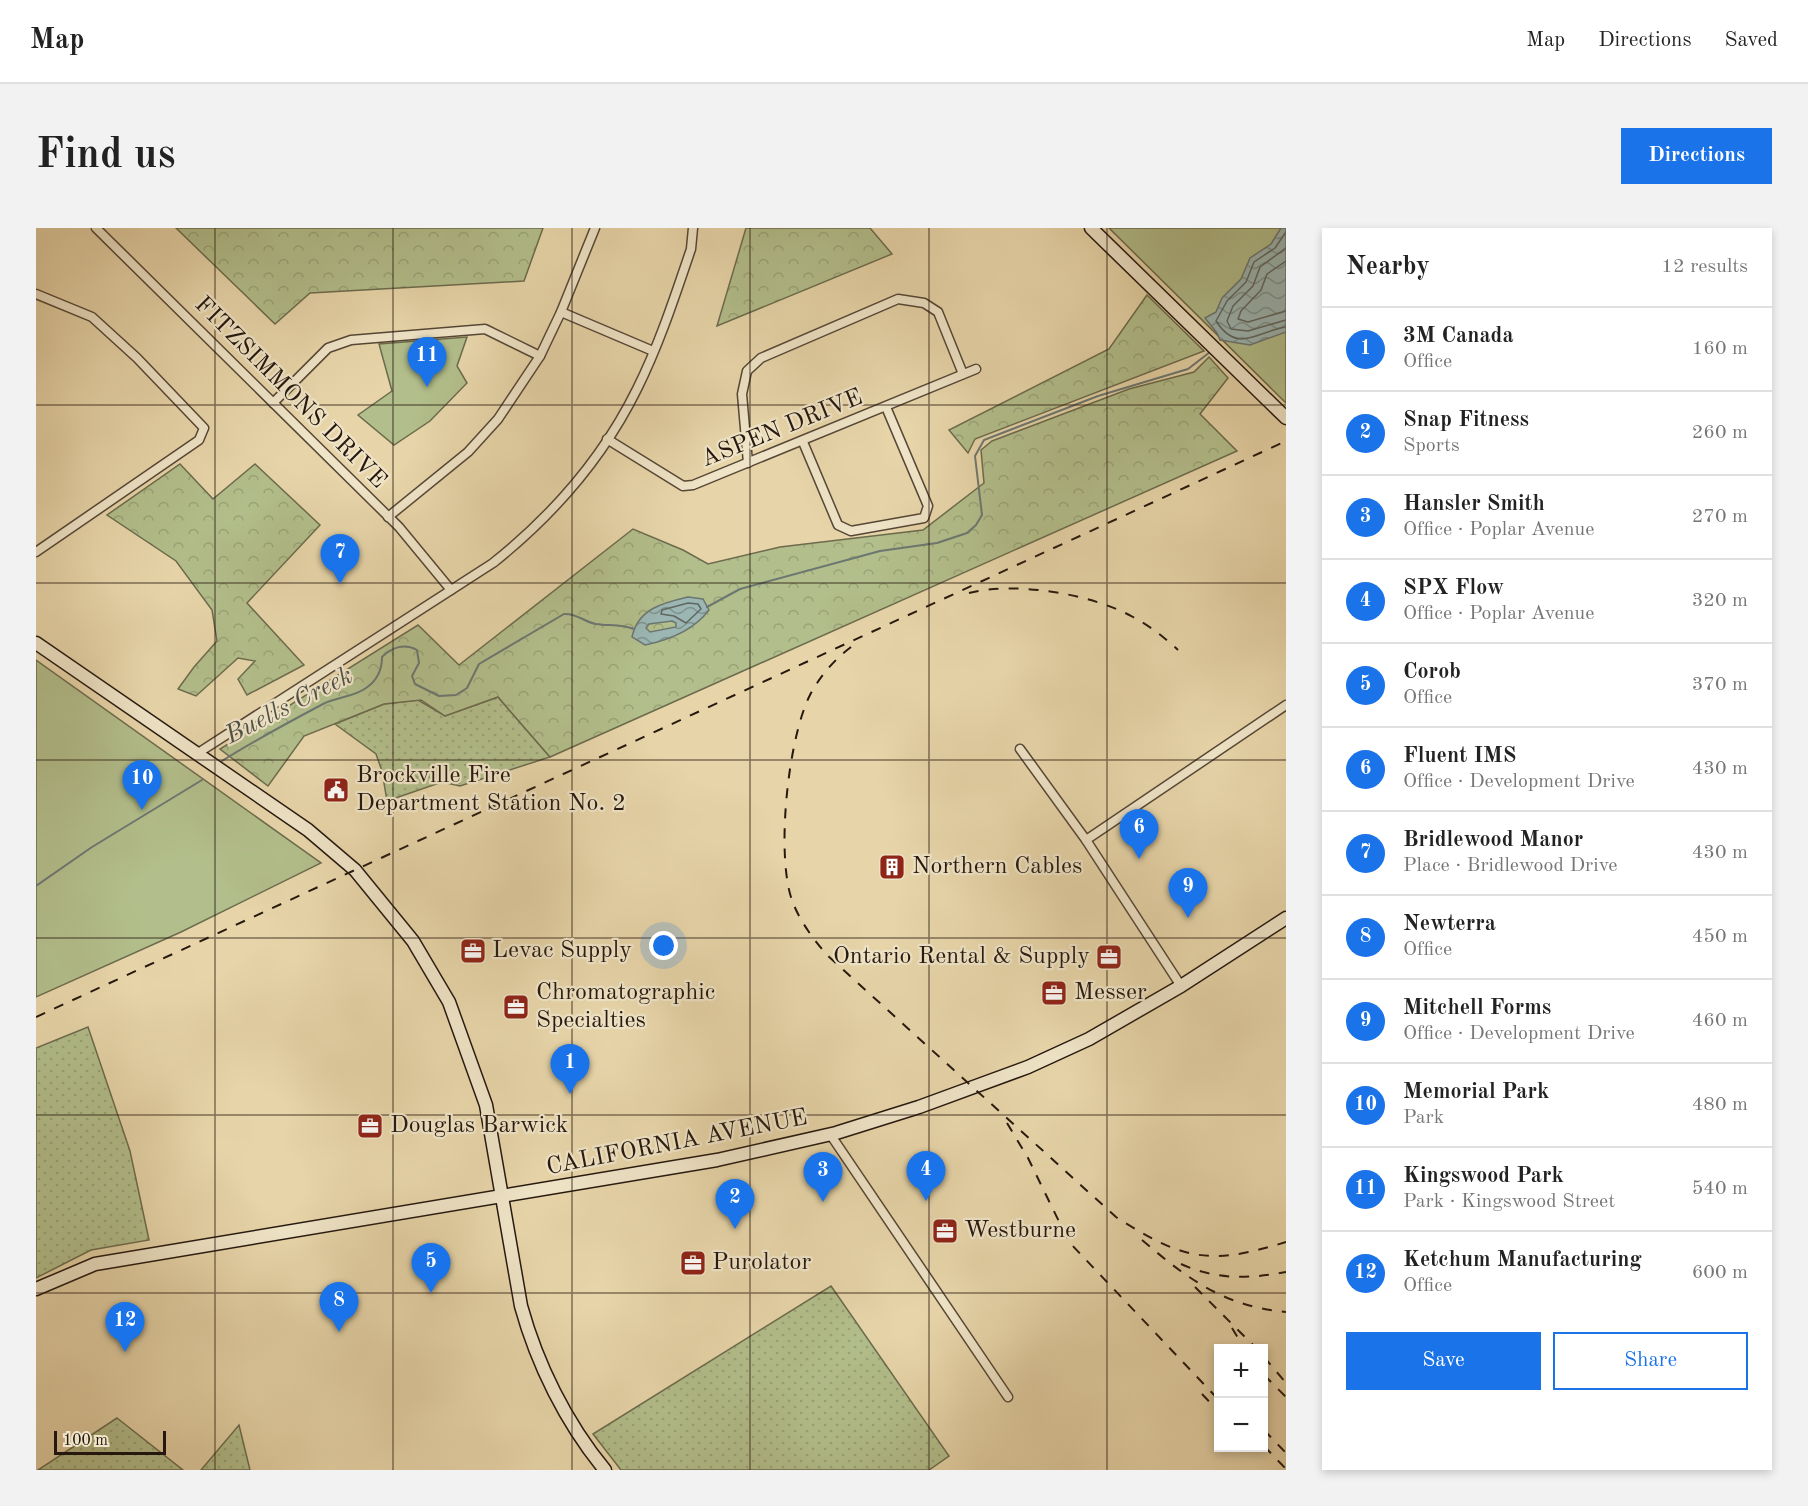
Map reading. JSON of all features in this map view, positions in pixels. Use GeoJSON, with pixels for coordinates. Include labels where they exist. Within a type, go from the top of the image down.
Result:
{"type":"FeatureCollection","features":[{"type":"Feature","properties":{"kind":"street","name":"FITZSIMMONS DRIVE"},"geometry":{"type":"LineString","coordinates":[[96,228],[388,517],[450,590]]}},
{"type":"Feature","properties":{"kind":"street"},"geometry":{"type":"LineString","coordinates":[[388,517],[468,452],[491,428],[540,356],[561,312],[595,228]]}},
{"type":"Feature","properties":{"kind":"street"},"geometry":{"type":"LineString","coordinates":[[198,753],[493,563],[532,532],[567,494],[607,439],[637,389],[691,249],[693,228]]}},
{"type":"Feature","properties":{"kind":"street"},"geometry":{"type":"LineString","coordinates":[[1091,228],[1286,417]]}},
{"type":"Feature","properties":{"kind":"street"},"geometry":{"type":"LineString","coordinates":[[36,294],[92,317],[137,358],[204,428],[199,440],[36,552]]}},
{"type":"Feature","properties":{"kind":"street"},"geometry":{"type":"LineString","coordinates":[[748,462],[742,394],[747,371],[761,358],[898,299],[924,303],[938,312],[963,374]]}},
{"type":"Feature","properties":{"kind":"street"},"geometry":{"type":"LineString","coordinates":[[561,312],[653,351]]}},
{"type":"Feature","properties":{"kind":"street"},"geometry":{"type":"LineString","coordinates":[[273,403],[328,348],[351,340],[485,328],[540,356]]}},
{"type":"Feature","properties":{"kind":"street","name":"ASPEN DRIVE"},"geometry":{"type":"LineString","coordinates":[[607,439],[683,486],[699,484],[976,369]]}},
{"type":"Feature","properties":{"kind":"street"},"geometry":{"type":"LineString","coordinates":[[802,442],[838,525],[851,531],[924,518],[928,506],[886,407]]}},
{"type":"Feature","properties":{"kind":"street"},"geometry":{"type":"LineString","coordinates":[[36,642],[308,830],[347,864],[413,941],[450,1002],[483,1096],[530,1336],[570,1422],[605,1470]]}},
{"type":"Feature","properties":{"kind":"street"},"geometry":{"type":"LineString","coordinates":[[1086,840],[1286,705]]}},
{"type":"Feature","properties":{"kind":"street"},"geometry":{"type":"LineString","coordinates":[[1020,749],[1086,840],[1181,986]]}},
{"type":"Feature","properties":{"kind":"street","name":"CALIFORNIA AVENUE"},"geometry":{"type":"LineString","coordinates":[[36,1289],[95,1264],[717,1160],[830,1134],[919,1107],[1028,1067],[1089,1039],[1181,986],[1286,918]]}},
{"type":"Feature","properties":{"kind":"street"},"geometry":{"type":"LineString","coordinates":[[830,1134],[1008,1397]]}},
{"type":"Feature","properties":{"kind":"green space"},"geometry":{"type":"Polygon","coordinates":[[[176,228],[543,228],[524,281],[310,293],[275,324],[176,228]]]}},
{"type":"Feature","properties":{"kind":"green space"},"geometry":{"type":"Polygon","coordinates":[[[746,228],[870,228],[892,254],[717,326],[746,228]]]}},
{"type":"Feature","properties":{"kind":"green space"},"geometry":{"type":"Polygon","coordinates":[[[1109,228],[1286,228],[1286,403],[1109,228]]]}},
{"type":"Feature","properties":{"kind":"green space"},"geometry":{"type":"Polygon","coordinates":[[[1147,295],[1204,351],[975,439],[968,453],[949,430],[1109,349],[1147,295]]]}},
{"type":"Feature","properties":{"kind":"green space"},"geometry":{"type":"Polygon","coordinates":[[[467,337],[457,366],[467,383],[430,421],[394,445],[358,415],[392,391],[379,344],[467,337]]]}},
{"type":"Feature","properties":{"kind":"green space"},"geometry":{"type":"Polygon","coordinates":[[[1209,357],[1228,378],[1200,414],[1237,451],[550,757],[498,697],[445,716],[421,700],[384,704],[304,736],[268,786],[220,749],[418,625],[459,665],[633,529],[683,550],[708,564],[780,547],[923,530],[984,483],[981,450],[992,441],[1129,389],[1194,372],[1209,357]]]}},
{"type":"Feature","properties":{"kind":"green space"},"geometry":{"type":"Polygon","coordinates":[[[180,464],[213,499],[255,464],[320,525],[247,603],[304,665],[247,695],[238,679],[255,661],[238,658],[196,696],[178,689],[217,641],[212,610],[176,561],[107,515],[180,464]]]}},
{"type":"Feature","properties":{"kind":"green space"},"geometry":{"type":"Polygon","coordinates":[[[36,660],[321,863],[181,932],[36,997],[36,660]]]}},
{"type":"Feature","properties":{"kind":"green space"},"geometry":{"type":"Polygon","coordinates":[[[498,697],[550,757],[460,786],[442,782],[387,801],[382,771],[376,754],[335,724],[384,704],[418,700],[445,716],[498,697]]]}},
{"type":"Feature","properties":{"kind":"green space"},"geometry":{"type":"Polygon","coordinates":[[[88,1027],[130,1151],[149,1240],[91,1250],[36,1278],[36,1048],[88,1027]]]}},
{"type":"Feature","properties":{"kind":"green space"},"geometry":{"type":"Polygon","coordinates":[[[831,1286],[949,1456],[929,1470],[621,1470],[593,1434],[831,1286]]]}},
{"type":"Feature","properties":{"kind":"green space"},"geometry":{"type":"Polygon","coordinates":[[[117,1418],[183,1470],[38,1470],[117,1418]]]}},
{"type":"Feature","properties":{"kind":"green space"},"geometry":{"type":"Polygon","coordinates":[[[239,1425],[250,1470],[201,1470],[239,1425]]]}},
{"type":"Feature","properties":{"kind":"water"},"geometry":{"type":"Polygon","coordinates":[[[1281,228],[1286,228],[1286,332],[1250,345],[1220,340],[1205,318],[1216,312],[1222,298],[1241,279],[1250,258],[1271,244],[1281,228]]]}},
{"type":"Feature","properties":{"kind":"water"},"geometry":{"type":"Polygon","coordinates":[[[688,597],[703,599],[709,610],[688,629],[663,640],[645,645],[632,637],[640,620],[652,609],[688,597]],[[672,621],[649,624],[646,628],[650,632],[676,627],[676,623],[672,621]]]}},
{"type":"Feature","properties":{"kind":"waterway"},"geometry":{"type":"LineString","coordinates":[[707,607],[740,589],[880,551],[937,543],[967,533],[982,515],[975,456],[984,440],[1098,396],[1188,369],[1210,352]]}},
{"type":"Feature","properties":{"kind":"waterway","name":"Buells Creek"},"geometry":{"type":"LineString","coordinates":[[222,761],[259,738],[323,704],[366,688],[374,682],[382,657],[394,649],[408,647],[417,650],[419,663],[412,676],[415,684],[439,696],[456,695],[467,688],[479,664],[564,614],[596,624],[634,629]]}},
{"type":"Feature","properties":{"kind":"waterway","name":"Buells Creek"},"geometry":{"type":"LineString","coordinates":[[36,886],[92,847],[202,780]]}},
{"type":"Feature","properties":{"kind":"railway"},"geometry":{"type":"LineString","coordinates":[[36,1017],[1286,441]]}},
{"type":"Feature","properties":{"kind":"railway"},"geometry":{"type":"LineString","coordinates":[[969,593],[1008,588],[1075,596],[1116,609],[1139,620],[1178,650]]}},
{"type":"Feature","properties":{"kind":"railway"},"geometry":{"type":"LineString","coordinates":[[851,647],[828,669],[810,695],[802,714],[796,739],[786,798],[785,858],[788,883],[796,910],[813,937],[828,956],[1116,1217],[1160,1242],[1197,1255],[1236,1254],[1286,1242]]}},
{"type":"Feature","properties":{"kind":"railway"},"geometry":{"type":"LineString","coordinates":[[1007,1123],[1028,1158],[1069,1242],[1217,1398]]}},
{"type":"Feature","properties":{"kind":"railway"},"geometry":{"type":"LineString","coordinates":[[1142,1240],[1208,1289],[1244,1304],[1286,1312]]}},
{"type":"Feature","properties":{"kind":"railway"},"geometry":{"type":"LineString","coordinates":[[1181,1264],[1207,1273],[1232,1277],[1286,1272]]}},
{"type":"Feature","properties":{"kind":"railway"},"geometry":{"type":"LineString","coordinates":[[1195,1287],[1252,1344]]}},
{"type":"Feature","properties":{"kind":"railway"},"geometry":{"type":"LineString","coordinates":[[1232,1328],[1242,1344]]}},
{"type":"Feature","properties":{"kind":"railway"},"geometry":{"type":"LineString","coordinates":[[1268,1362],[1286,1383]]}},
{"type":"Feature","properties":{"kind":"railway"},"geometry":{"type":"LineString","coordinates":[[1268,1379],[1286,1397]]}},
{"type":"Feature","properties":{"kind":"railway"},"geometry":{"type":"LineString","coordinates":[[1202,1394],[1214,1407]]}},
{"type":"Feature","properties":{"kind":"railway"},"geometry":{"type":"LineString","coordinates":[[1268,1434],[1286,1453]]}},
{"type":"Feature","properties":{"kind":"railway"},"geometry":{"type":"LineString","coordinates":[[1268,1450],[1286,1469]]}},
{"type":"Feature","properties":{"kind":"place","name":"Kingswood Park"},"geometry":{"type":"Point","coordinates":[427,387]}},
{"type":"Feature","properties":{"kind":"place","name":"Bridlewood Manor"},"geometry":{"type":"Point","coordinates":[340,584]}},
{"type":"Feature","properties":{"kind":"place","name":"Brockville Fire Department Station No. 2"},"geometry":{"type":"Point","coordinates":[336,790]}},
{"type":"Feature","properties":{"kind":"place","name":"Memorial Park"},"geometry":{"type":"Point","coordinates":[142,810]}},
{"type":"Feature","properties":{"kind":"place","name":"Fluent IMS"},"geometry":{"type":"Point","coordinates":[1139,859]}},
{"type":"Feature","properties":{"kind":"place","name":"Northern Cables"},"geometry":{"type":"Point","coordinates":[892,867]}},
{"type":"Feature","properties":{"kind":"place","name":"Mitchell Forms"},"geometry":{"type":"Point","coordinates":[1188,918]}},
{"type":"Feature","properties":{"kind":"place","name":"Levac Supply"},"geometry":{"type":"Point","coordinates":[473,951]}},
{"type":"Feature","properties":{"kind":"place","name":"Ontario Rental & Supply"},"geometry":{"type":"Point","coordinates":[1109,957]}},
{"type":"Feature","properties":{"kind":"place","name":"Messer"},"geometry":{"type":"Point","coordinates":[1054,993]}},
{"type":"Feature","properties":{"kind":"place","name":"Chromatographic Specialties"},"geometry":{"type":"Point","coordinates":[516,1007]}},
{"type":"Feature","properties":{"kind":"place","name":"3M Canada"},"geometry":{"type":"Point","coordinates":[570,1094]}},
{"type":"Feature","properties":{"kind":"place","name":"Douglas Barwick"},"geometry":{"type":"Point","coordinates":[370,1126]}},
{"type":"Feature","properties":{"kind":"place","name":"SPX Flow"},"geometry":{"type":"Point","coordinates":[926,1201]}},
{"type":"Feature","properties":{"kind":"place","name":"Hansler Smith"},"geometry":{"type":"Point","coordinates":[823,1202]}},
{"type":"Feature","properties":{"kind":"place","name":"Snap Fitness"},"geometry":{"type":"Point","coordinates":[735,1229]}},
{"type":"Feature","properties":{"kind":"place","name":"Westburne"},"geometry":{"type":"Point","coordinates":[945,1231]}},
{"type":"Feature","properties":{"kind":"place","name":"Purolator"},"geometry":{"type":"Point","coordinates":[693,1263]}},
{"type":"Feature","properties":{"kind":"place","name":"Corob"},"geometry":{"type":"Point","coordinates":[431,1293]}},
{"type":"Feature","properties":{"kind":"place","name":"Newterra"},"geometry":{"type":"Point","coordinates":[339,1332]}},
{"type":"Feature","properties":{"kind":"place","name":"Ketchum Manufacturing"},"geometry":{"type":"Point","coordinates":[125,1352]}}]}
